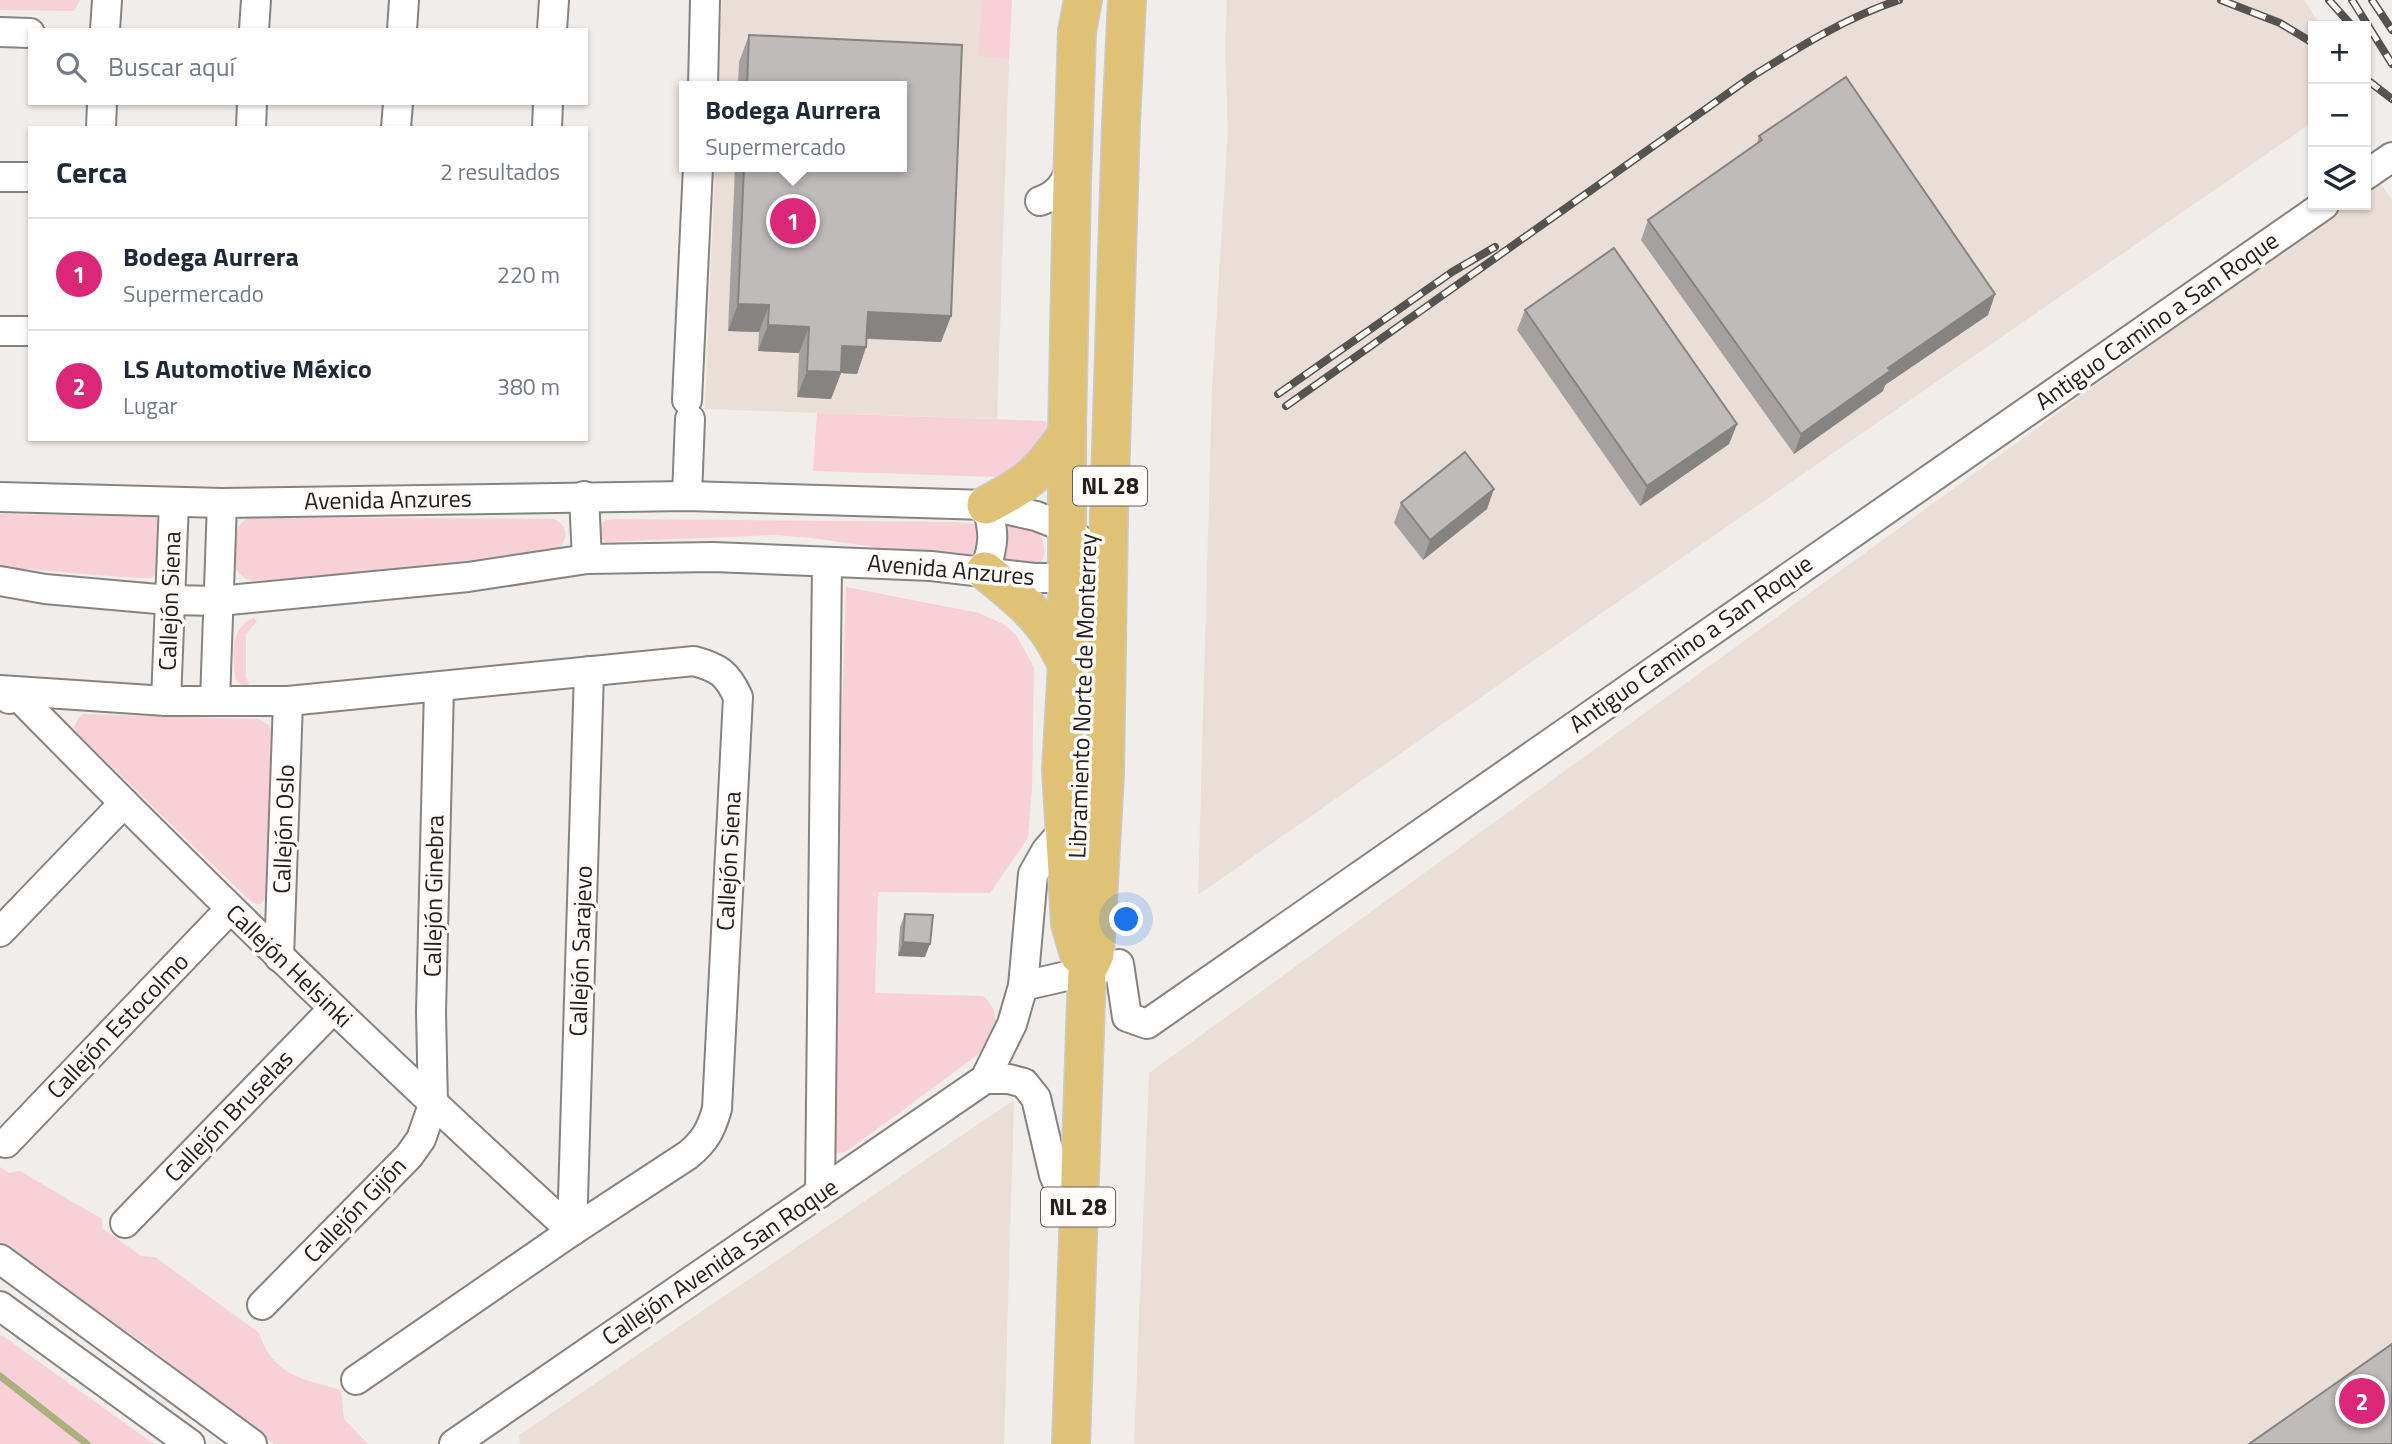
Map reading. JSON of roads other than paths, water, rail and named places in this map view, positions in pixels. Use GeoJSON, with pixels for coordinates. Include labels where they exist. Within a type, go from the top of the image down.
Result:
{"type":"FeatureCollection","features":[{"type":"Feature","properties":{"kind":"main road"},"geometry":{"type":"LineString","coordinates":[[1083,0],[1077,31],[1067,434],[1073,552],[1061,769],[1070,924],[1083,963]]}},
{"type":"Feature","properties":{"kind":"main road"},"geometry":{"type":"LineString","coordinates":[[1075,91],[1102,0]]}},
{"type":"Feature","properties":{"kind":"main road","name":"Libramiento Norte de Monterrey"},"geometry":{"type":"LineString","coordinates":[[1071,1444],[1083,963],[1078,851],[1082,650],[1073,552],[1102,0]]}},
{"type":"Feature","properties":{"kind":"main road","name":"Libramiento Norte de Monterrey"},"geometry":{"type":"LineString","coordinates":[[1083,963],[1095,954],[1105,775],[1108,538],[1127,0]]}},
{"type":"Feature","properties":{"kind":"main road"},"geometry":{"type":"LineString","coordinates":[[1073,552],[1097,533],[1101,510],[1106,404],[1114,338]]}},
{"type":"Feature","properties":{"kind":"main road"},"geometry":{"type":"LineString","coordinates":[[986,505],[1032,478],[1046,464],[1067,434]]}},
{"type":"Feature","properties":{"kind":"main road"},"geometry":{"type":"LineString","coordinates":[[1073,552],[1097,563],[1099,614],[1096,751],[1105,775]]}},
{"type":"Feature","properties":{"kind":"main road"},"geometry":{"type":"LineString","coordinates":[[985,570],[1044,625],[1055,639],[1067,664]]}},
{"type":"Feature","properties":{"kind":"street"},"geometry":{"type":"LineString","coordinates":[[106,28],[107,0]]}},
{"type":"Feature","properties":{"kind":"street"},"geometry":{"type":"LineString","coordinates":[[254,28],[256,0]]}},
{"type":"Feature","properties":{"kind":"street"},"geometry":{"type":"LineString","coordinates":[[402,28],[404,0]]}},
{"type":"Feature","properties":{"kind":"street"},"geometry":{"type":"LineString","coordinates":[[552,28],[554,0]]}},
{"type":"Feature","properties":{"kind":"street"},"geometry":{"type":"LineString","coordinates":[[703,81],[705,0]]}},
{"type":"Feature","properties":{"kind":"street"},"geometry":{"type":"LineString","coordinates":[[0,32],[28,33]]}},
{"type":"Feature","properties":{"kind":"street"},"geometry":{"type":"LineString","coordinates":[[101,126],[102,105]]}},
{"type":"Feature","properties":{"kind":"street"},"geometry":{"type":"LineString","coordinates":[[251,126],[252,105]]}},
{"type":"Feature","properties":{"kind":"street"},"geometry":{"type":"LineString","coordinates":[[396,126],[398,105]]}},
{"type":"Feature","properties":{"kind":"street"},"geometry":{"type":"LineString","coordinates":[[547,126],[548,105]]}},
{"type":"Feature","properties":{"kind":"street"},"geometry":{"type":"LineString","coordinates":[[2371,172],[2392,157]]}},
{"type":"Feature","properties":{"kind":"street"},"geometry":{"type":"LineString","coordinates":[[687,496],[698,172]]}},
{"type":"Feature","properties":{"kind":"street"},"geometry":{"type":"LineString","coordinates":[[0,177],[28,177]]}},
{"type":"Feature","properties":{"kind":"street","name":"Antiguo Camino a San Roque"},"geometry":{"type":"LineString","coordinates":[[1083,963],[1119,964],[1128,1017],[1147,1024],[2317,210]]}},
{"type":"Feature","properties":{"kind":"street"},"geometry":{"type":"LineString","coordinates":[[0,331],[28,331]]}},
{"type":"Feature","properties":{"kind":"street"},"geometry":{"type":"LineString","coordinates":[[584,496],[587,559]]}},
{"type":"Feature","properties":{"kind":"street","name":"Avenida Anzures"},"geometry":{"type":"LineString","coordinates":[[0,497],[222,503],[687,496],[986,505],[1036,516],[1054,523],[1073,552],[1055,578],[931,566],[713,557],[587,559],[468,577],[219,601],[169,600],[45,589],[0,581]]}},
{"type":"Feature","properties":{"kind":"street","name":"Callejón Siena"},"geometry":{"type":"LineString","coordinates":[[166,701],[174,502]]}},
{"type":"Feature","properties":{"kind":"street","name":"Callejón Siena"},"geometry":{"type":"LineString","coordinates":[[215,701],[222,503]]}},
{"type":"Feature","properties":{"kind":"street"},"geometry":{"type":"LineString","coordinates":[[985,570],[994,538],[986,505]]}},
{"type":"Feature","properties":{"kind":"street"},"geometry":{"type":"LineString","coordinates":[[820,1193],[827,562]]}},
{"type":"Feature","properties":{"kind":"street","name":"Callejón Siena"},"geometry":{"type":"LineString","coordinates":[[5,697],[288,701],[694,661],[714,666],[729,679],[738,697],[717,1109],[712,1128],[703,1143],[688,1155],[572,1231],[356,1380]]}},
{"type":"Feature","properties":{"kind":"street","name":"Callejón Sarajevo"},"geometry":{"type":"LineString","coordinates":[[572,1231],[589,671]]}},
{"type":"Feature","properties":{"kind":"street","name":"Callejón Ginebra"},"geometry":{"type":"LineString","coordinates":[[433,1105],[431,1012],[439,688]]}},
{"type":"Feature","properties":{"kind":"street","name":"Callejón Helsinki"},"geometry":{"type":"LineString","coordinates":[[5,697],[124,803],[433,1105],[572,1231]]}},
{"type":"Feature","properties":{"kind":"street","name":"Callejón Oslo"},"geometry":{"type":"LineString","coordinates":[[279,957],[288,701]]}},
{"type":"Feature","properties":{"kind":"street"},"geometry":{"type":"LineString","coordinates":[[0,932],[124,803]]}},
{"type":"Feature","properties":{"kind":"street"},"geometry":{"type":"LineString","coordinates":[[1065,829],[1046,851],[1033,874],[1023,986],[1012,1024],[985,1079],[1009,1079],[1024,1083],[1036,1098],[1054,1175],[1077,1229]]}},
{"type":"Feature","properties":{"kind":"street","name":"Callejón Estocolmo"},"geometry":{"type":"LineString","coordinates":[[6,1143],[230,909]]}},
{"type":"Feature","properties":{"kind":"street"},"geometry":{"type":"LineString","coordinates":[[1023,986],[1083,963]]}},
{"type":"Feature","properties":{"kind":"street","name":"Callejón Bruselas"},"geometry":{"type":"LineString","coordinates":[[125,1223],[333,1009]]}},
{"type":"Feature","properties":{"kind":"street","name":"Callejón Avenida San Roque"},"geometry":{"type":"LineString","coordinates":[[454,1444],[985,1079]]}},
{"type":"Feature","properties":{"kind":"street","name":"Callejón Gijón"},"geometry":{"type":"LineString","coordinates":[[262,1304],[409,1156],[421,1139],[433,1105]]}},
{"type":"Feature","properties":{"kind":"street"},"geometry":{"type":"LineString","coordinates":[[0,1259],[252,1444]]}},
{"type":"Feature","properties":{"kind":"street"},"geometry":{"type":"LineString","coordinates":[[0,1306],[190,1444]]}},
{"type":"Feature","properties":{"kind":"waterway"},"geometry":{"type":"LineString","coordinates":[[0,1376],[87,1444]]}},
{"type":"Feature","properties":{"kind":"railway"},"geometry":{"type":"LineString","coordinates":[[1286,406],[1751,77],[1841,24],[1899,0]]}},
{"type":"Feature","properties":{"kind":"railway"},"geometry":{"type":"LineString","coordinates":[[2221,0],[2280,23],[2308,40]]}},
{"type":"Feature","properties":{"kind":"railway"},"geometry":{"type":"LineString","coordinates":[[2329,0],[2348,21]]}},
{"type":"Feature","properties":{"kind":"railway"},"geometry":{"type":"LineString","coordinates":[[2352,0],[2392,64]]}},
{"type":"Feature","properties":{"kind":"railway"},"geometry":{"type":"LineString","coordinates":[[2372,0],[2392,30]]}},
{"type":"Feature","properties":{"kind":"railway"},"geometry":{"type":"LineString","coordinates":[[2371,83],[2392,99]]}},
{"type":"Feature","properties":{"kind":"railway"},"geometry":{"type":"LineString","coordinates":[[1278,394],[1452,272],[1495,247]]}},
{"type":"Feature","properties":{"kind":"place","name":"Bodega Aurrera"},"geometry":{"type":"Point","coordinates":[793,221]}},
{"type":"Feature","properties":{"kind":"place","name":"LS Automotive México"},"geometry":{"type":"Point","coordinates":[2362,1401]}}]}
